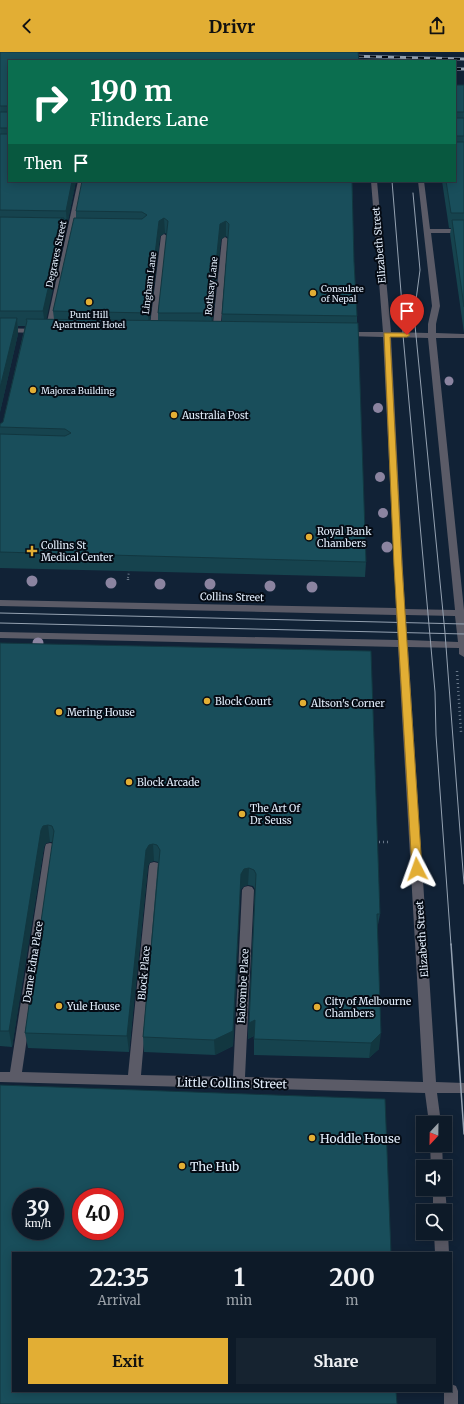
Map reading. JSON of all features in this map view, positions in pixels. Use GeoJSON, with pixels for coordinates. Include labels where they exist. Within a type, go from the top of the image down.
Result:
{"type":"FeatureCollection","features":[{"type":"Feature","properties":{"kind":"street","name":"Degraves Street"},"geometry":{"type":"LineString","coordinates":[[0,330],[52,331],[81,182]]}},
{"type":"Feature","properties":{"kind":"street","name":"Elizabeth Street"},"geometry":{"type":"LineString","coordinates":[[374,182],[387,335],[401,611],[430,1088],[434,1116]]}},
{"type":"Feature","properties":{"kind":"street"},"geometry":{"type":"LineString","coordinates":[[0,634],[403,644],[464,648],[462,613],[432,336],[436,306],[421,182]]}},
{"type":"Feature","properties":{"kind":"street"},"geometry":{"type":"LineString","coordinates":[[428,231],[464,231]]}},
{"type":"Feature","properties":{"kind":"street","name":"Lingham Lane"},"geometry":{"type":"LineString","coordinates":[[153,333],[164,236]]}},
{"type":"Feature","properties":{"kind":"street","name":"Rothsay Lane"},"geometry":{"type":"LineString","coordinates":[[216,334],[225,239]]}},
{"type":"Feature","properties":{"kind":"street"},"geometry":{"type":"LineString","coordinates":[[336,334],[464,336]]}},
{"type":"Feature","properties":{"kind":"street","name":"Collins Street"},"geometry":{"type":"LineString","coordinates":[[0,603],[462,613]]}},
{"type":"Feature","properties":{"kind":"street","name":"Dame Edna Place"},"geometry":{"type":"LineString","coordinates":[[15,1077],[50,847]]}},
{"type":"Feature","properties":{"kind":"street","name":"Block Place"},"geometry":{"type":"LineString","coordinates":[[134,1080],[154,866]]}},
{"type":"Feature","properties":{"kind":"street","name":"Balcombe Place"},"geometry":{"type":"LineString","coordinates":[[239,1083],[248,890]]}},
{"type":"Feature","properties":{"kind":"street","name":"Little Collins Street"},"geometry":{"type":"LineString","coordinates":[[0,1076],[464,1088]]}},
{"type":"Feature","properties":{"kind":"street"},"geometry":{"type":"LineString","coordinates":[[441,1240],[442,1252]]}},
{"type":"Feature","properties":{"kind":"street"},"geometry":{"type":"LineString","coordinates":[[451,1392],[451,1404]]}},
{"type":"Feature","properties":{"kind":"path"},"geometry":{"type":"LineString","coordinates":[[128,580],[129,571]]}},
{"type":"Feature","properties":{"kind":"path"},"geometry":{"type":"LineString","coordinates":[[456,666],[461,732]]}},
{"type":"Feature","properties":{"kind":"path"},"geometry":{"type":"LineString","coordinates":[[375,842],[391,842]]}},
{"type":"Feature","properties":{"kind":"building"},"geometry":{"type":"Polygon","coordinates":[[[0,52],[358,52],[359,60],[8,60],[8,106],[0,106],[0,52]]]}},
{"type":"Feature","properties":{"kind":"building"},"geometry":{"type":"Polygon","coordinates":[[[456,85],[464,85],[464,112],[456,112],[456,85]]]}},
{"type":"Feature","properties":{"kind":"building"},"geometry":{"type":"Polygon","coordinates":[[[0,112],[8,112],[8,128],[0,128],[0,112]]]}},
{"type":"Feature","properties":{"kind":"building"},"geometry":{"type":"Polygon","coordinates":[[[456,118],[464,118],[464,136],[456,136],[456,118]]]}},
{"type":"Feature","properties":{"kind":"building"},"geometry":{"type":"Polygon","coordinates":[[[0,134],[8,134],[8,182],[72,182],[66,211],[0,210],[0,134]]]}},
{"type":"Feature","properties":{"kind":"building"},"geometry":{"type":"Polygon","coordinates":[[[456,142],[464,142],[464,213],[451,213],[446,182],[456,182],[456,142]]]}},
{"type":"Feature","properties":{"kind":"building"},"geometry":{"type":"Polygon","coordinates":[[[82,182],[352,182],[357,316],[222,314],[229,224],[226,221],[220,224],[211,313],[158,313],[168,221],[164,218],[159,221],[148,313],[53,311],[74,218],[142,219],[147,215],[142,212],[76,211],[82,182]]]}},
{"type":"Feature","properties":{"kind":"building"},"geometry":{"type":"Polygon","coordinates":[[[0,217],[64,218],[43,311],[0,311],[0,217]]]}},
{"type":"Feature","properties":{"kind":"building"},"geometry":{"type":"Polygon","coordinates":[[[452,220],[464,220],[464,307],[452,220]]]}},
{"type":"Feature","properties":{"kind":"building"},"geometry":{"type":"Polygon","coordinates":[[[0,318],[17,318],[0,388],[0,318]]]}},
{"type":"Feature","properties":{"kind":"building"},"geometry":{"type":"Polygon","coordinates":[[[26,319],[358,323],[366,562],[0,552],[0,434],[65,436],[71,433],[65,429],[0,427],[0,424],[3,422],[27,321],[26,319]]]}},
{"type":"Feature","properties":{"kind":"building"},"geometry":{"type":"Polygon","coordinates":[[[0,643],[371,651],[380,914],[377,914],[381,1033],[371,1043],[254,1039],[255,1020],[249,1023],[256,874],[254,870],[249,868],[244,869],[241,874],[233,1031],[214,1040],[143,1037],[160,850],[157,845],[153,844],[149,845],[146,850],[127,1036],[25,1033],[54,831],[52,826],[48,825],[43,826],[41,830],[9,1031],[0,1031],[0,643]]]}},
{"type":"Feature","properties":{"kind":"building"},"geometry":{"type":"Polygon","coordinates":[[[0,1085],[385,1099],[391,1252],[12,1252],[12,1392],[396,1392],[397,1404],[0,1404],[0,1085]]]}},
{"type":"Feature","properties":{"kind":"tram line"},"geometry":{"type":"LineString","coordinates":[[392,182],[403,317],[403,335],[429,623]]}},
{"type":"Feature","properties":{"kind":"tram line"},"geometry":{"type":"LineString","coordinates":[[413,193],[420,270],[414,315],[444,624]]}},
{"type":"Feature","properties":{"kind":"tram line"},"geometry":{"type":"LineString","coordinates":[[0,613],[429,623]]}},
{"type":"Feature","properties":{"kind":"tram line"},"geometry":{"type":"LineString","coordinates":[[0,623],[430,633]]}},
{"type":"Feature","properties":{"kind":"tram line"},"geometry":{"type":"LineString","coordinates":[[429,623],[444,624]]}},
{"type":"Feature","properties":{"kind":"tram line"},"geometry":{"type":"LineString","coordinates":[[429,623],[430,633]]}},
{"type":"Feature","properties":{"kind":"tram line"},"geometry":{"type":"LineString","coordinates":[[444,624],[464,624]]}},
{"type":"Feature","properties":{"kind":"tram line"},"geometry":{"type":"LineString","coordinates":[[444,624],[445,634]]}},
{"type":"Feature","properties":{"kind":"tram line"},"geometry":{"type":"LineString","coordinates":[[430,633],[445,634]]}},
{"type":"Feature","properties":{"kind":"tram line"},"geometry":{"type":"LineString","coordinates":[[430,633],[435,692],[436,735],[451,945]]}},
{"type":"Feature","properties":{"kind":"tram line"},"geometry":{"type":"LineString","coordinates":[[445,634],[464,634]]}},
{"type":"Feature","properties":{"kind":"tram line"},"geometry":{"type":"LineString","coordinates":[[445,634],[464,884]]}},
{"type":"Feature","properties":{"kind":"tram line"},"geometry":{"type":"LineString","coordinates":[[451,944],[464,1134]]}},
{"type":"Feature","properties":{"kind":"railway"},"geometry":{"type":"LineString","coordinates":[[346,56],[464,59]]}},
{"type":"Feature","properties":{"kind":"railway"},"geometry":{"type":"LineString","coordinates":[[456,69],[464,69]]}},
{"type":"Feature","properties":{"kind":"place","name":"Consulate of Nepal"},"geometry":{"type":"Point","coordinates":[313,293]}},
{"type":"Feature","properties":{"kind":"place","name":"Punt Hill Apartment Hotel"},"geometry":{"type":"Point","coordinates":[89,302]}},
{"type":"Feature","properties":{"kind":"place","name":"Majorca Building"},"geometry":{"type":"Point","coordinates":[33,390]}},
{"type":"Feature","properties":{"kind":"place","name":"Australia Post"},"geometry":{"type":"Point","coordinates":[174,415]}},
{"type":"Feature","properties":{"kind":"place","name":"Royal Bank Chambers"},"geometry":{"type":"Point","coordinates":[309,537]}},
{"type":"Feature","properties":{"kind":"place","name":"Collins St Medical Center"},"geometry":{"type":"Point","coordinates":[32,551]}},
{"type":"Feature","properties":{"kind":"place","name":"Block Court"},"geometry":{"type":"Point","coordinates":[207,701]}},
{"type":"Feature","properties":{"kind":"place","name":"Altson's Corner"},"geometry":{"type":"Point","coordinates":[303,703]}},
{"type":"Feature","properties":{"kind":"place","name":"Mering House"},"geometry":{"type":"Point","coordinates":[59,712]}},
{"type":"Feature","properties":{"kind":"place","name":"Block Arcade"},"geometry":{"type":"Point","coordinates":[129,782]}},
{"type":"Feature","properties":{"kind":"place","name":"The Art Of Dr Seuss"},"geometry":{"type":"Point","coordinates":[242,814]}},
{"type":"Feature","properties":{"kind":"place","name":"Yule House"},"geometry":{"type":"Point","coordinates":[59,1006]}},
{"type":"Feature","properties":{"kind":"place","name":"City of Melbourne Chambers"},"geometry":{"type":"Point","coordinates":[317,1007]}},
{"type":"Feature","properties":{"kind":"place","name":"Hoddle House"},"geometry":{"type":"Point","coordinates":[312,1138]}},
{"type":"Feature","properties":{"kind":"place","name":"The Hub"},"geometry":{"type":"Point","coordinates":[182,1166]}},
{"type":"Feature","properties":{"kind":"route"},"geometry":{"type":"LineString","coordinates":[[407,335],[387,335],[398,566],[417,869]]}}]}
